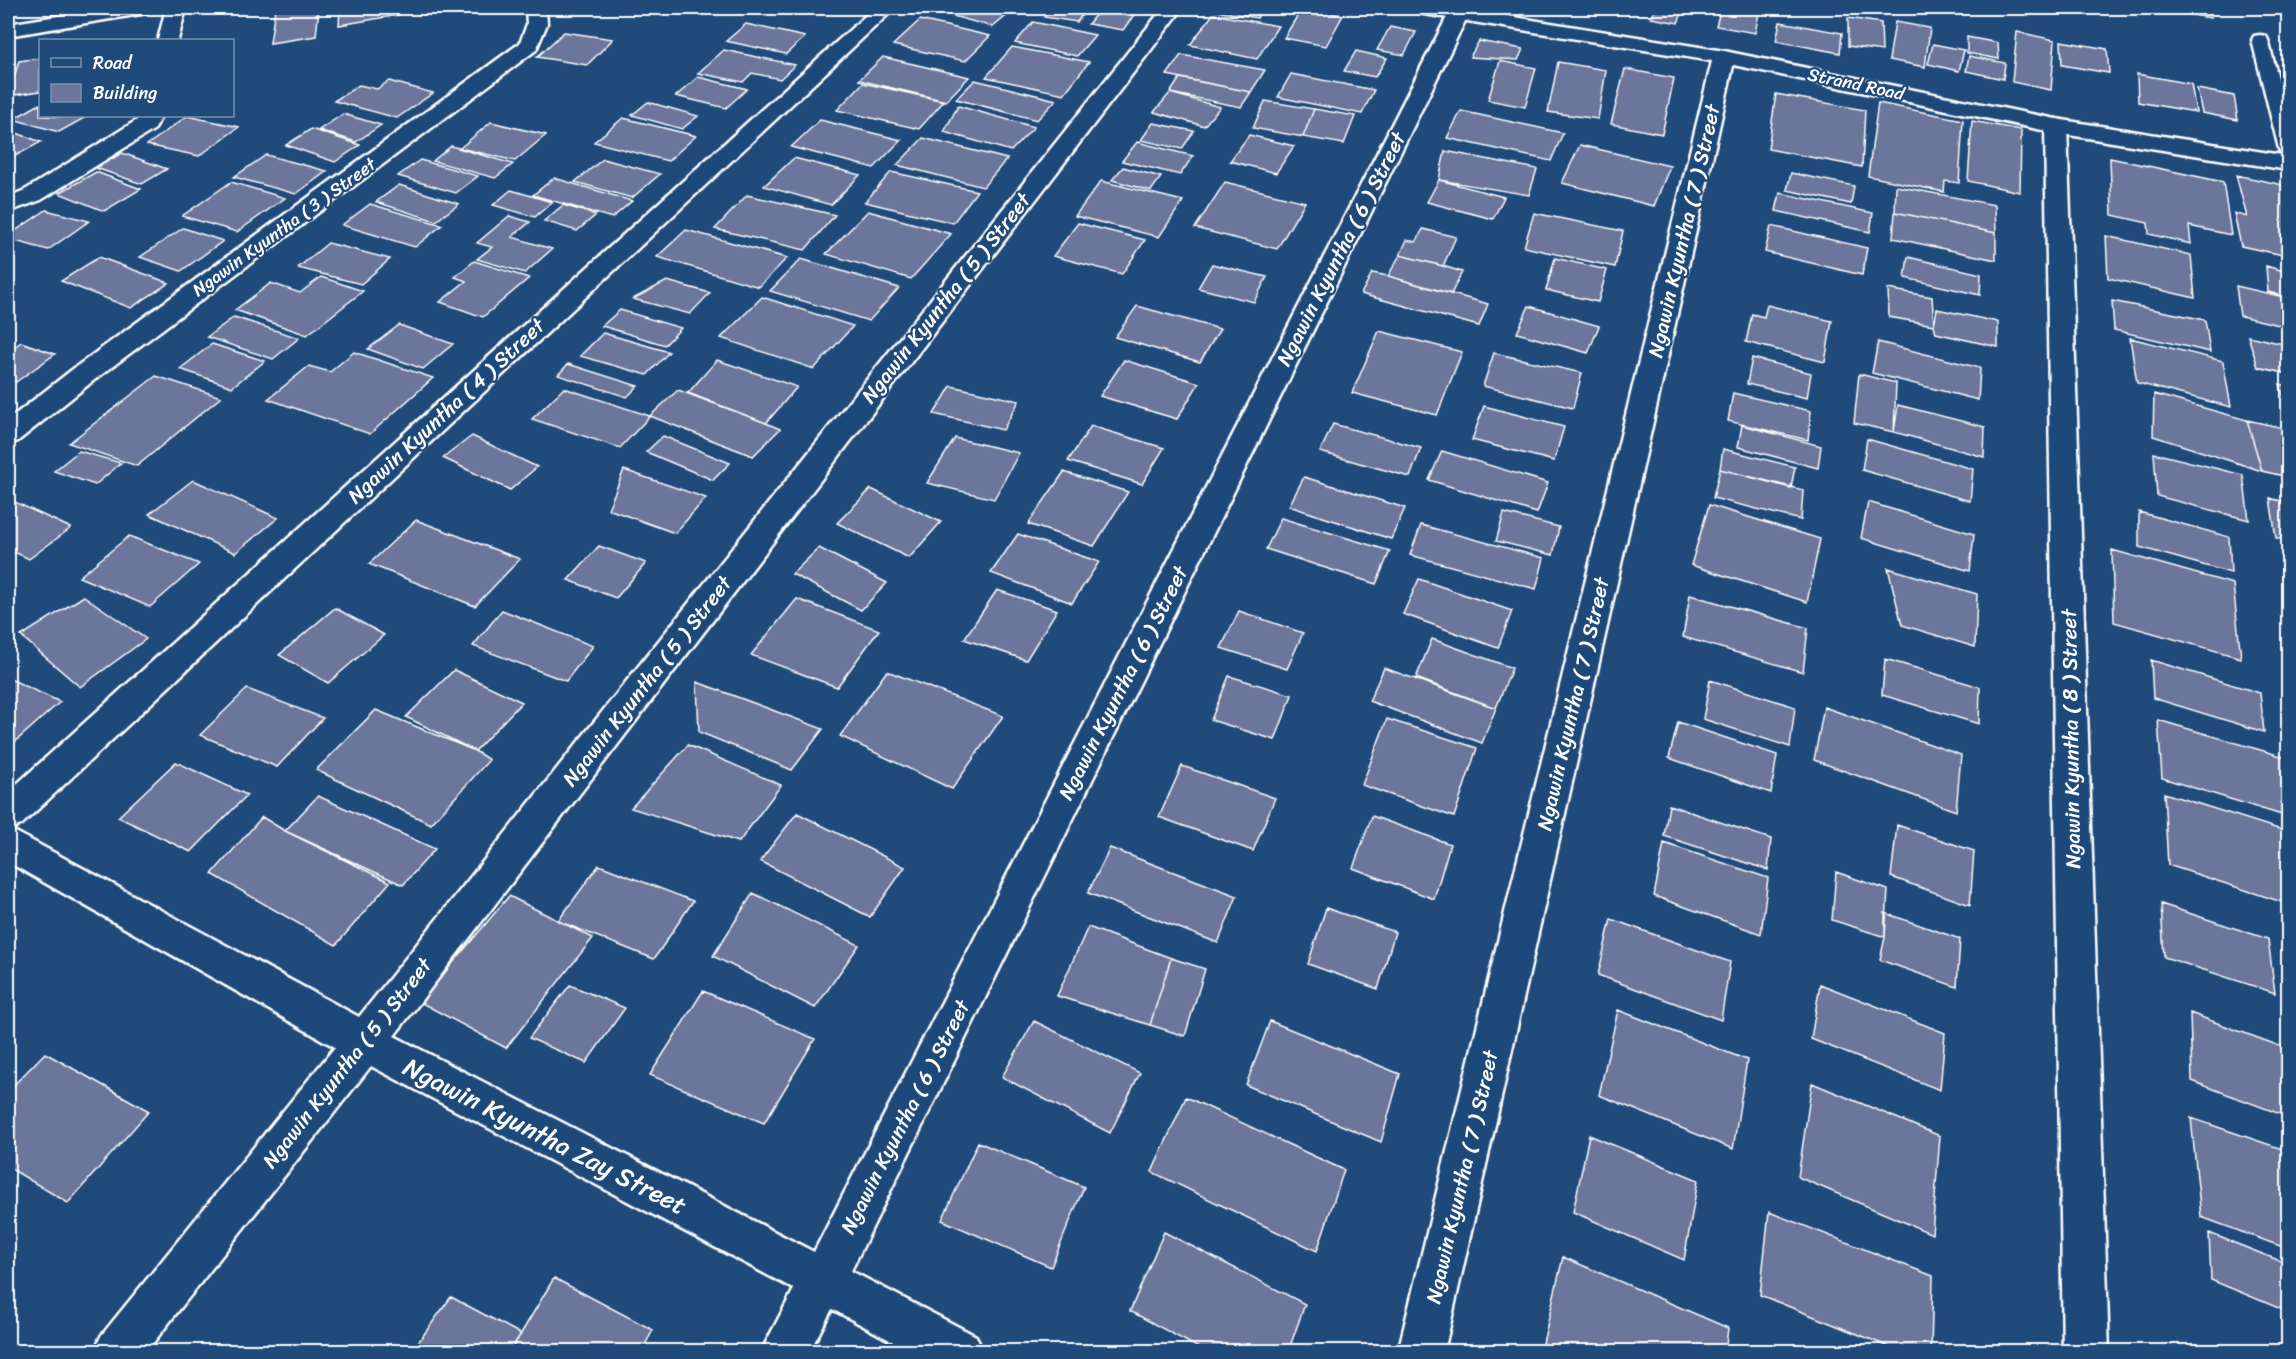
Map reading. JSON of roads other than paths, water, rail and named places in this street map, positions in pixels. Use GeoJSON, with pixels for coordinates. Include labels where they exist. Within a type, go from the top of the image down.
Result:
{"type":"FeatureCollection","features":[{"type":"Feature","properties":{"kind":"street"},"geometry":{"type":"LineString","coordinates":[[8,30],[141,8]]}},
{"type":"Feature","properties":{"kind":"street"},"geometry":{"type":"LineString","coordinates":[[168,39],[176,8]]}},
{"type":"Feature","properties":{"kind":"street","name":"Ngawin Kyuntha ( 3 ) Street"},"geometry":{"type":"LineString","coordinates":[[8,434],[92,368],[529,46],[537,24],[536,8]]}},
{"type":"Feature","properties":{"kind":"street","name":"Ngawin Kyuntha ( 4 ) Street"},"geometry":{"type":"LineString","coordinates":[[8,814],[885,8]]}},
{"type":"Feature","properties":{"kind":"street","name":"Ngawin Kyuntha ( 5 ) Street"},"geometry":{"type":"LineString","coordinates":[[117,1352],[365,1042],[1173,8]]}},
{"type":"Feature","properties":{"kind":"street","name":"Strand Road"},"geometry":{"type":"LineString","coordinates":[[1424,8],[1460,13],[1499,13],[2056,126],[2289,163]]}},
{"type":"Feature","properties":{"kind":"street","name":"Ngawin Kyuntha ( 6 ) Street"},"geometry":{"type":"LineString","coordinates":[[784,1352],[823,1280],[1460,13]]}},
{"type":"Feature","properties":{"kind":"street","name":"Ngawin Kyuntha ( 7 ) Street"},"geometry":{"type":"LineString","coordinates":[[1421,1352],[1724,57]]}},
{"type":"Feature","properties":{"kind":"street"},"geometry":{"type":"LineString","coordinates":[[8,205],[33,195],[138,130],[147,124],[150,117]]}},
{"type":"Feature","properties":{"kind":"street","name":"Ngawin Kyuntha ( 8 ) Street"},"geometry":{"type":"LineString","coordinates":[[2056,126],[2086,1352]]}},
{"type":"Feature","properties":{"kind":"street","name":"Ngawin Kyuntha Zay Street"},"geometry":{"type":"LineString","coordinates":[[8,844],[365,1042],[960,1352]]}},
{"type":"Feature","properties":{"kind":"lane"},"geometry":{"type":"LineString","coordinates":[[2260,40],[2289,149]]}}]}
